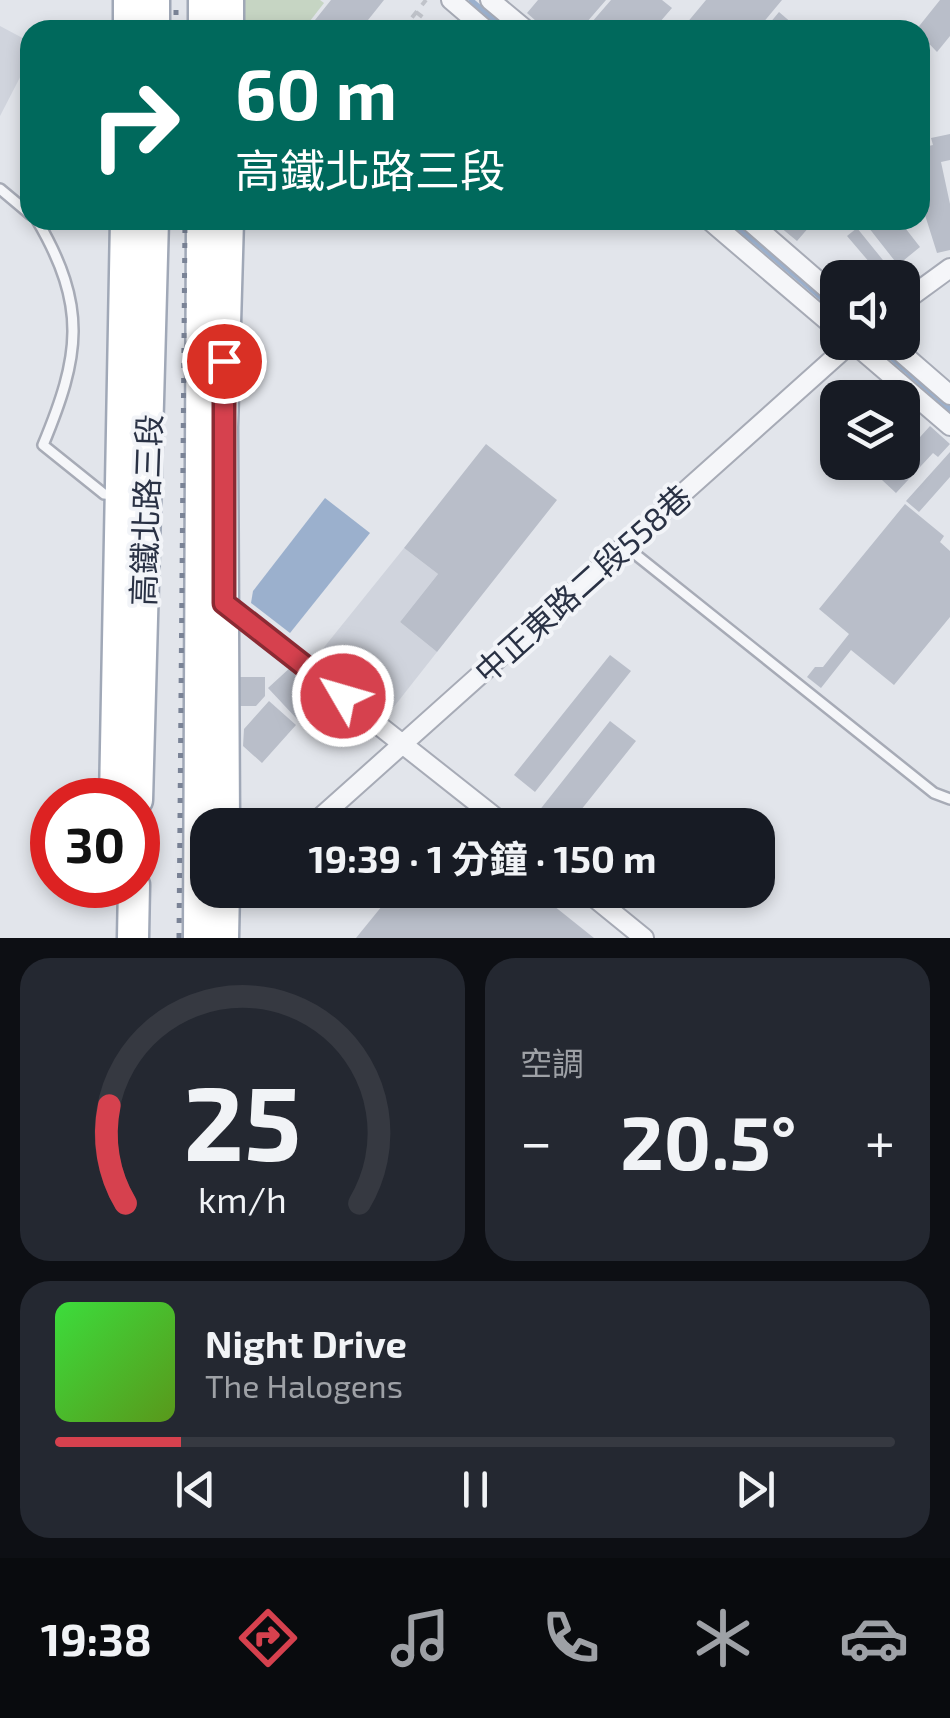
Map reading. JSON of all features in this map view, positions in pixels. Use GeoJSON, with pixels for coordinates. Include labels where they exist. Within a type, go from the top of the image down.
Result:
{"type":"FeatureCollection","features":[{"type":"Feature","properties":{"kind":"main road","name":"高鐵北路三段"},"geometry":{"type":"LineString","coordinates":[[115,778],[117,495],[126,230]]}},
{"type":"Feature","properties":{"kind":"main road"},"geometry":{"type":"LineString","coordinates":[[140,230],[151,293]]}},
{"type":"Feature","properties":{"kind":"main road","name":"高鐵北路三段"},"geometry":{"type":"LineString","coordinates":[[138,778],[153,230]]}},
{"type":"Feature","properties":{"kind":"main road","name":"高鐵北路三段"},"geometry":{"type":"LineString","coordinates":[[202,230],[202,935]]}},
{"type":"Feature","properties":{"kind":"main road"},"geometry":{"type":"LineString","coordinates":[[221,230],[228,262]]}},
{"type":"Feature","properties":{"kind":"main road"},"geometry":{"type":"LineString","coordinates":[[224,808],[222,427],[228,230]]}},
{"type":"Feature","properties":{"kind":"main road"},"geometry":{"type":"LineString","coordinates":[[114,908],[114,938]]}},
{"type":"Feature","properties":{"kind":"main road"},"geometry":{"type":"LineString","coordinates":[[133,938],[134,908]]}},
{"type":"Feature","properties":{"kind":"main road","name":"高鐵北路三段"},"geometry":{"type":"LineString","coordinates":[[202,935],[220,908]]}},
{"type":"Feature","properties":{"kind":"street"},"geometry":{"type":"LineString","coordinates":[[451,0],[474,20]]}},
{"type":"Feature","properties":{"kind":"street"},"geometry":{"type":"LineString","coordinates":[[490,0],[514,20]]}},
{"type":"Feature","properties":{"kind":"street"},"geometry":{"type":"LineString","coordinates":[[721,230],[820,315]]}},
{"type":"Feature","properties":{"kind":"street"},"geometry":{"type":"LineString","coordinates":[[760,230],[820,282]]}},
{"type":"Feature","properties":{"kind":"street"},"geometry":{"type":"LineString","coordinates":[[920,290],[950,268]]}},
{"type":"Feature","properties":{"kind":"street","name":"中正東路二段558巷"},"geometry":{"type":"LineString","coordinates":[[330,808],[832,360]]}},
{"type":"Feature","properties":{"kind":"street"},"geometry":{"type":"LineString","coordinates":[[873,360],[950,426]]}},
{"type":"Feature","properties":{"kind":"street"},"geometry":{"type":"LineString","coordinates":[[909,360],[950,396]]}},
{"type":"Feature","properties":{"kind":"street"},"geometry":{"type":"LineString","coordinates":[[224,603],[484,808]]}},
{"type":"Feature","properties":{"kind":"street"},"geometry":{"type":"LineString","coordinates":[[607,908],[644,938]]}},
{"type":"Feature","properties":{"kind":"lane"},"geometry":{"type":"LineString","coordinates":[[0,189],[20,206]]}},
{"type":"Feature","properties":{"kind":"lane"},"geometry":{"type":"LineString","coordinates":[[42,230],[60,265],[75,320],[70,382],[43,445],[104,494],[117,495]]}},
{"type":"Feature","properties":{"kind":"lane"},"geometry":{"type":"LineString","coordinates":[[625,546],[934,793],[950,798]]}},
{"type":"Feature","properties":{"kind":"path"},"geometry":{"type":"LineString","coordinates":[[410,20],[426,0]]}},
{"type":"Feature","properties":{"kind":"path"},"geometry":{"type":"LineString","coordinates":[[416,12],[427,20]]}},
{"type":"Feature","properties":{"kind":"shaded area"},"geometry":{"type":"Polygon","coordinates":[[[0,26],[20,37],[20,77],[0,116],[0,26]]]}},
{"type":"Feature","properties":{"kind":"shaded area"},"geometry":{"type":"Polygon","coordinates":[[[404,548],[438,574],[400,622],[437,652],[389,713],[317,656],[404,548]]]}},
{"type":"Feature","properties":{"kind":"green space"},"geometry":{"type":"Polygon","coordinates":[[[238,0],[324,3],[311,20],[238,20],[238,0]]]}},
{"type":"Feature","properties":{"kind":"water"},"geometry":{"type":"Polygon","coordinates":[[[325,498],[370,533],[290,633],[251,603],[253,591],[325,498]]]}},
{"type":"Feature","properties":{"kind":"building"},"geometry":{"type":"Polygon","coordinates":[[[331,0],[384,0],[368,20],[315,20],[331,0]]]}},
{"type":"Feature","properties":{"kind":"building"},"geometry":{"type":"Polygon","coordinates":[[[538,0],[606,0],[589,20],[535,20],[527,13],[538,0]]]}},
{"type":"Feature","properties":{"kind":"building"},"geometry":{"type":"Polygon","coordinates":[[[611,0],[662,0],[672,8],[662,20],[594,20],[611,0]]]}},
{"type":"Feature","properties":{"kind":"building"},"geometry":{"type":"Polygon","coordinates":[[[706,0],[782,0],[765,20],[689,20],[706,0]]]}},
{"type":"Feature","properties":{"kind":"building"},"geometry":{"type":"Polygon","coordinates":[[[940,0],[950,0],[950,36],[937,52],[930,45],[930,20],[924,20],[940,0]]]}},
{"type":"Feature","properties":{"kind":"building"},"geometry":{"type":"Polygon","coordinates":[[[779,12],[788,20],[772,20],[779,12]]]}},
{"type":"Feature","properties":{"kind":"building"},"geometry":{"type":"Polygon","coordinates":[[[950,134],[950,160],[941,162],[950,204],[950,250],[937,253],[930,230],[931,138],[950,134]]]}},
{"type":"Feature","properties":{"kind":"building"},"geometry":{"type":"Polygon","coordinates":[[[784,230],[807,230],[797,241],[784,230]]]}},
{"type":"Feature","properties":{"kind":"building"},"geometry":{"type":"Polygon","coordinates":[[[854,230],[883,260],[867,260],[847,236],[854,230]]]}},
{"type":"Feature","properties":{"kind":"building"},"geometry":{"type":"Polygon","coordinates":[[[870,230],[907,230],[920,247],[904,260],[894,260],[870,230]]]}},
{"type":"Feature","properties":{"kind":"building"},"geometry":{"type":"Polygon","coordinates":[[[930,426],[950,444],[938,457],[933,453],[920,467],[920,437],[930,426]]]}},
{"type":"Feature","properties":{"kind":"building"},"geometry":{"type":"Polygon","coordinates":[[[486,444],[557,500],[437,652],[400,622],[438,574],[404,548],[486,444]]]}},
{"type":"Feature","properties":{"kind":"building"},"geometry":{"type":"Polygon","coordinates":[[[950,452],[950,477],[919,512],[906,501],[950,452]]]}},
{"type":"Feature","properties":{"kind":"building"},"geometry":{"type":"Polygon","coordinates":[[[882,480],[908,480],[896,493],[882,480]]]}},
{"type":"Feature","properties":{"kind":"building"},"geometry":{"type":"Polygon","coordinates":[[[905,504],[944,536],[940,542],[950,551],[950,617],[894,685],[851,650],[821,688],[807,677],[815,667],[823,667],[849,634],[819,609],[905,504]]]}},
{"type":"Feature","properties":{"kind":"building"},"geometry":{"type":"Polygon","coordinates":[[[610,655],[631,671],[535,792],[514,775],[610,655]]]}},
{"type":"Feature","properties":{"kind":"building"},"geometry":{"type":"Polygon","coordinates":[[[292,666],[321,697],[297,719],[268,688],[292,666]]]}},
{"type":"Feature","properties":{"kind":"building"},"geometry":{"type":"Polygon","coordinates":[[[236,677],[265,677],[265,696],[256,706],[236,706],[236,677]]]}},
{"type":"Feature","properties":{"kind":"building"},"geometry":{"type":"Polygon","coordinates":[[[269,701],[296,725],[262,763],[243,746],[244,729],[269,701]]]}},
{"type":"Feature","properties":{"kind":"building"},"geometry":{"type":"Polygon","coordinates":[[[610,721],[636,741],[583,808],[541,808],[610,721]]]}},
{"type":"Feature","properties":{"kind":"building"},"geometry":{"type":"Polygon","coordinates":[[[380,908],[556,908],[594,938],[356,938],[380,908]]]}},
{"type":"Feature","properties":{"kind":"waterway"},"geometry":{"type":"LineString","coordinates":[[471,0],[494,20]]}},
{"type":"Feature","properties":{"kind":"waterway"},"geometry":{"type":"LineString","coordinates":[[741,230],[820,297]]}},
{"type":"Feature","properties":{"kind":"waterway"},"geometry":{"type":"LineString","coordinates":[[894,360],[950,409]]}},
{"type":"Feature","properties":{"kind":"railway"},"geometry":{"type":"LineString","coordinates":[[176,0],[176,20]]}},
{"type":"Feature","properties":{"kind":"railway"},"geometry":{"type":"LineString","coordinates":[[179,938],[185,230]]}},
{"type":"Feature","properties":{"kind":"route"},"geometry":{"type":"LineString","coordinates":[[224,361],[224,603],[343,696]]}}]}
